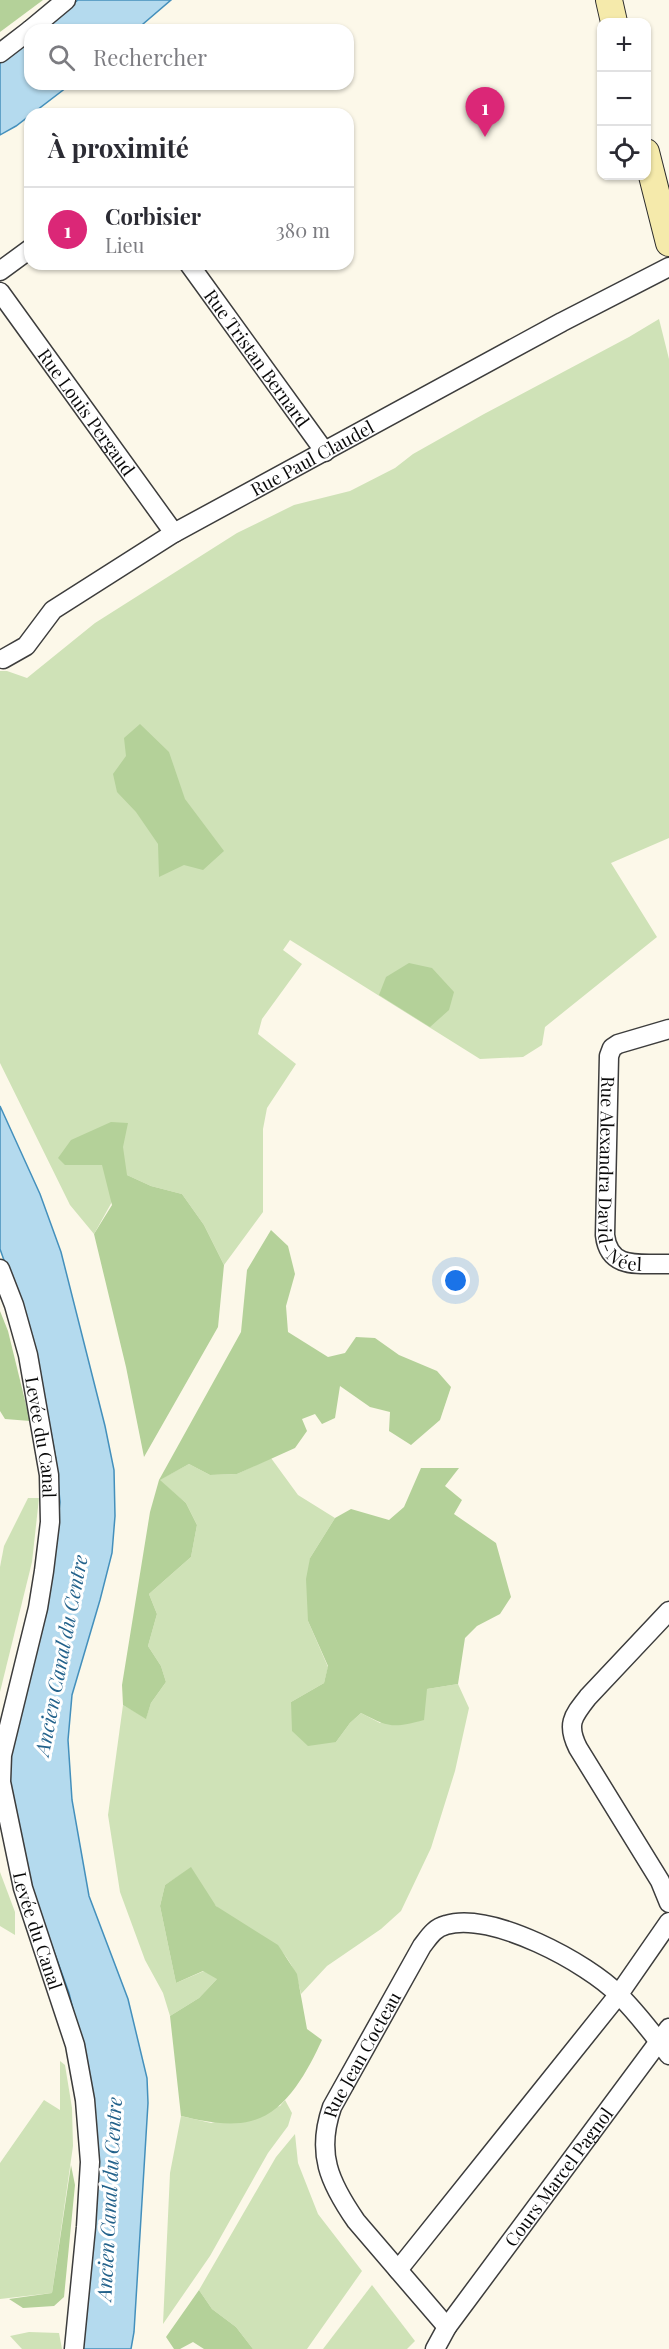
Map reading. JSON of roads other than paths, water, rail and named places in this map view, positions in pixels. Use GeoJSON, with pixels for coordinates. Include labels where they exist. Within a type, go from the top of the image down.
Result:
{"type":"FeatureCollection","features":[{"type":"Feature","properties":{"kind":"main road"},"geometry":{"type":"LineString","coordinates":[[609,0],[613,18]]}},
{"type":"Feature","properties":{"kind":"main road"},"geometry":{"type":"LineString","coordinates":[[651,172],[669,243]]}},
{"type":"Feature","properties":{"kind":"street"},"geometry":{"type":"LineString","coordinates":[[37,24],[66,0]]}},
{"type":"Feature","properties":{"kind":"street"},"geometry":{"type":"LineString","coordinates":[[0,53],[24,35]]}},
{"type":"Feature","properties":{"kind":"street"},"geometry":{"type":"LineString","coordinates":[[0,271],[24,253]]}},
{"type":"Feature","properties":{"kind":"street","name":"Rue Paul Claudel"},"geometry":{"type":"LineString","coordinates":[[3,659],[26,646],[53,610],[174,533],[639,281],[669,267]]}},
{"type":"Feature","properties":{"kind":"street","name":"Rue Tristan Bernard"},"geometry":{"type":"LineString","coordinates":[[193,270],[325,452]]}},
{"type":"Feature","properties":{"kind":"street","name":"Rue Louis Pergaud"},"geometry":{"type":"LineString","coordinates":[[0,292],[174,533]]}},
{"type":"Feature","properties":{"kind":"street","name":"Rue Alexandra David-Néel"},"geometry":{"type":"LineString","coordinates":[[669,1029],[625,1041],[612,1048],[609,1056],[605,1235],[606,1247],[615,1258],[627,1263],[669,1264]]}},
{"type":"Feature","properties":{"kind":"street","name":"Levée du Canal"},"geometry":{"type":"LineString","coordinates":[[0,1269],[14,1305],[28,1355],[49,1475],[50,1522],[44,1571],[38,1608],[2,1755],[1,1782],[23,1888],[75,2045],[85,2100],[90,2163],[74,2349]]}},
{"type":"Feature","properties":{"kind":"street"},"geometry":{"type":"LineString","coordinates":[[669,1611],[588,1697],[576,1712],[571,1724],[572,1736],[578,1748],[660,1881],[669,1903]]}},
{"type":"Feature","properties":{"kind":"street","name":"Rue Jean Cocteau"},"geometry":{"type":"LineString","coordinates":[[447,2327],[344,2204],[326,2162],[323,2145],[325,2127],[332,2107],[422,1946],[433,1931],[445,1925],[461,1922],[475,1923],[514,1933],[567,1957],[619,1994],[666,2041]]}},
{"type":"Feature","properties":{"kind":"street"},"geometry":{"type":"LineString","coordinates":[[398,2270],[619,1994],[669,1922]]}},
{"type":"Feature","properties":{"kind":"street","name":"Cours Marcel Pagnol"},"geometry":{"type":"LineString","coordinates":[[447,2327],[666,2041]]}},
{"type":"Feature","properties":{"kind":"street"},"geometry":{"type":"LineString","coordinates":[[435,2349],[447,2327]]}},
{"type":"Feature","properties":{"kind":"water"},"geometry":{"type":"Polygon","coordinates":[[[78,0],[171,0],[143,24],[48,24],[78,0]]]}},
{"type":"Feature","properties":{"kind":"water"},"geometry":{"type":"Polygon","coordinates":[[[24,43],[24,90],[63,90],[40,108],[24,108],[24,120],[0,135],[0,61],[24,43]]]}},
{"type":"Feature","properties":{"kind":"water","name":"Ancien Canal du Centre"},"geometry":{"type":"Polygon","coordinates":[[[0,1106],[40,1194],[61,1252],[114,1470],[115,1516],[112,1553],[72,1695],[68,1740],[72,1800],[89,1896],[128,1999],[147,2078],[148,2103],[134,2332],[131,2349],[80,2349],[82,2046],[69,1993],[28,1880],[7,1778],[17,1712],[47,1611],[60,1502],[56,1460],[32,1339],[0,1249],[0,1106]]]}},
{"type":"Feature","properties":{"kind":"place","name":"Corbisier"},"geometry":{"type":"Point","coordinates":[485,137]}}]}
